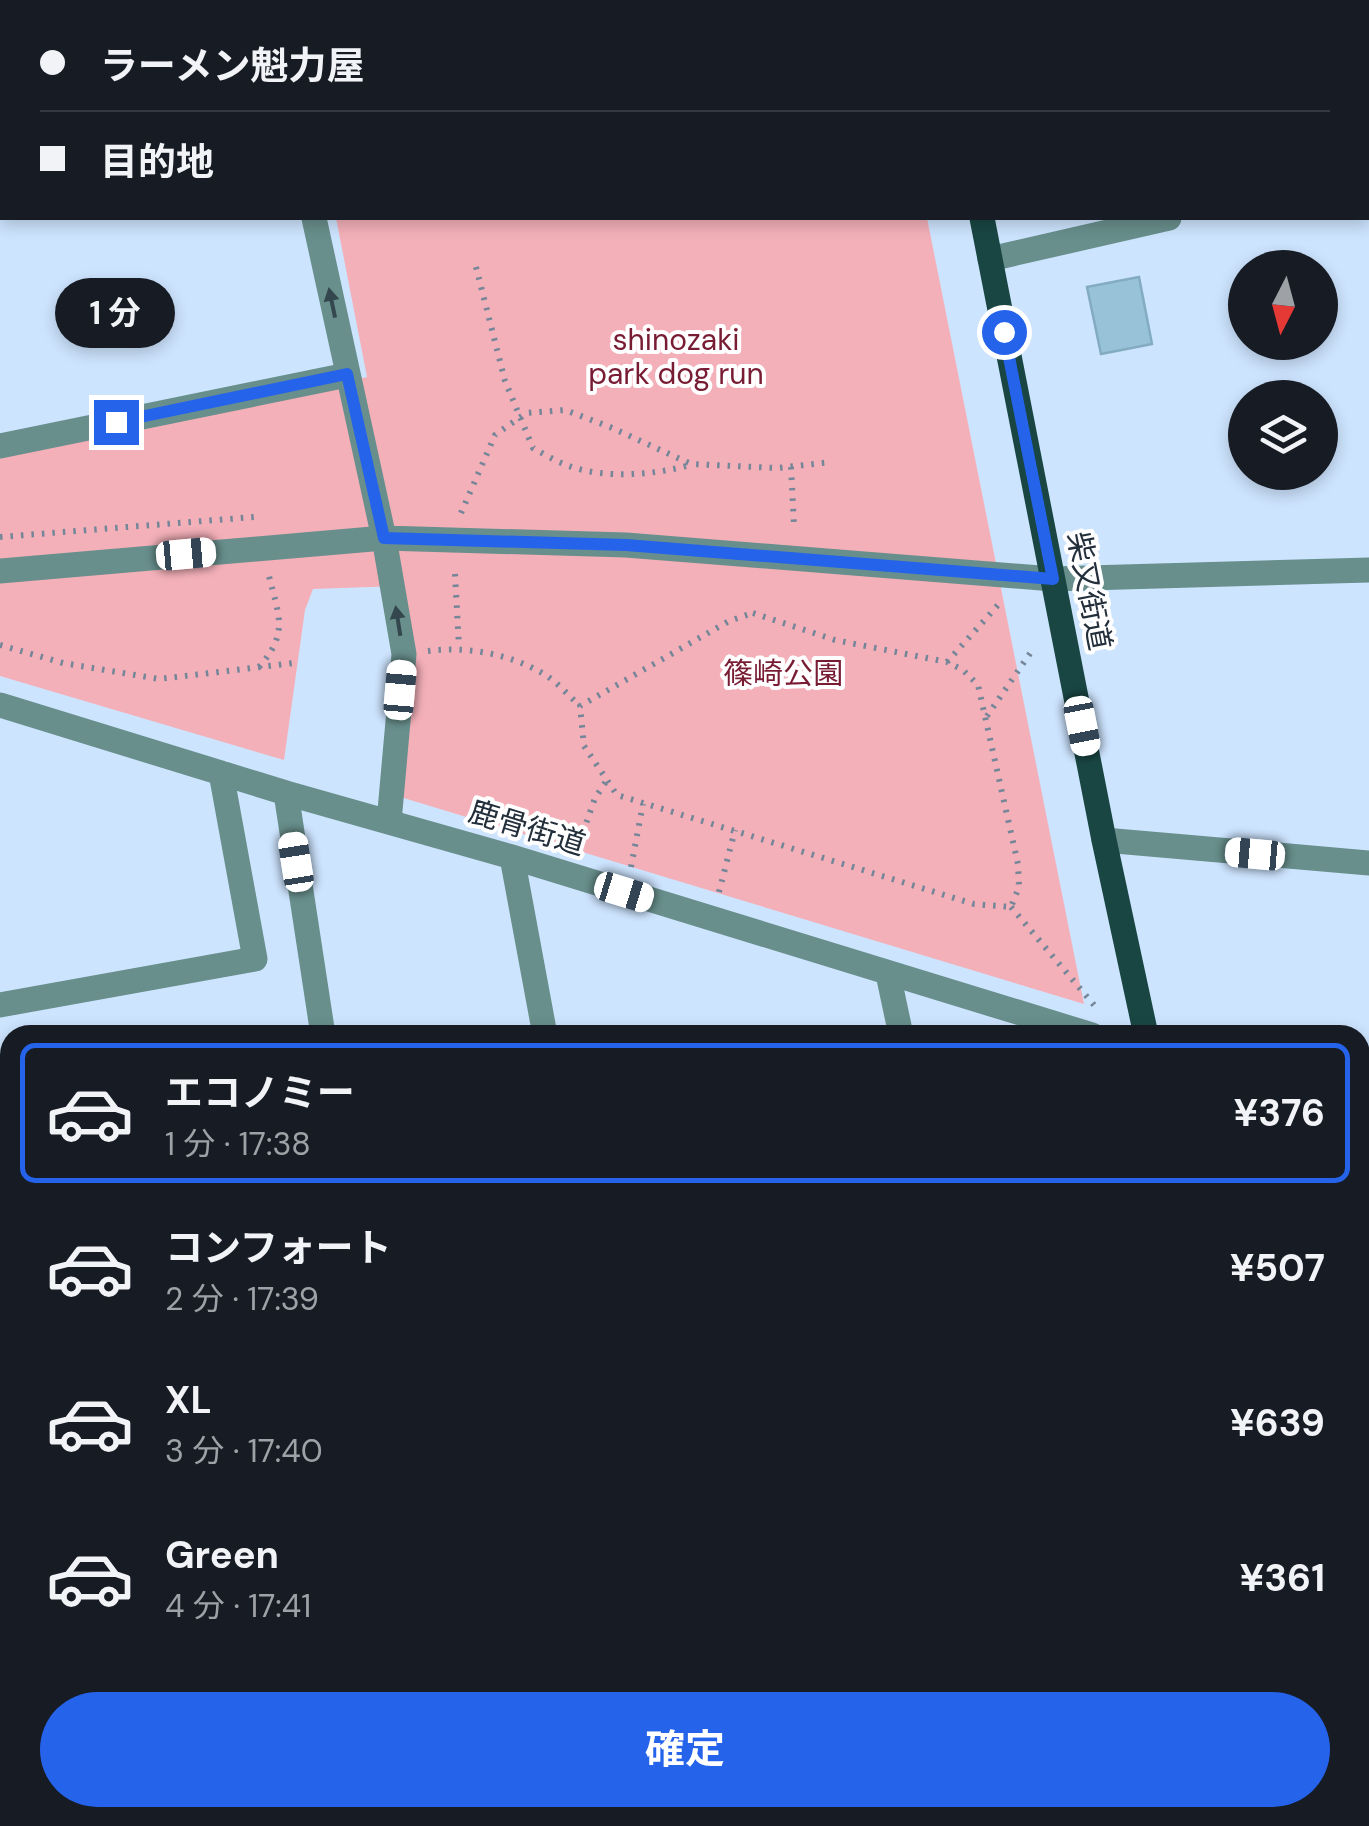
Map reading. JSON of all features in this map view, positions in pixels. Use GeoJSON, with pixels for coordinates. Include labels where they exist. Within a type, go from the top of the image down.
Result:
{"type":"FeatureCollection","features":[{"type":"Feature","properties":{"kind":"main road","name":"柴又街道"},"geometry":{"type":"LineString","coordinates":[[982,220],[1144,1025]]}},
{"type":"Feature","properties":{"kind":"street"},"geometry":{"type":"LineString","coordinates":[[314,220],[384,538],[404,654],[389,822]]}},
{"type":"Feature","properties":{"kind":"street"},"geometry":{"type":"LineString","coordinates":[[990,260],[1160,220]]}},
{"type":"Feature","properties":{"kind":"street"},"geometry":{"type":"LineString","coordinates":[[0,446],[347,374]]}},
{"type":"Feature","properties":{"kind":"street"},"geometry":{"type":"LineString","coordinates":[[0,571],[384,538],[626,545],[1053,579],[1369,570]]}},
{"type":"Feature","properties":{"kind":"street","name":"鹿骨街道"},"geometry":{"type":"LineString","coordinates":[[0,705],[221,774],[512,856],[888,974],[1098,1025]]}},
{"type":"Feature","properties":{"kind":"street"},"geometry":{"type":"LineString","coordinates":[[0,1005],[255,959],[221,774]]}},
{"type":"Feature","properties":{"kind":"street"},"geometry":{"type":"LineString","coordinates":[[286,793],[321,1025]]}},
{"type":"Feature","properties":{"kind":"street"},"geometry":{"type":"LineString","coordinates":[[1104,840],[1369,863]]}},
{"type":"Feature","properties":{"kind":"street"},"geometry":{"type":"LineString","coordinates":[[512,856],[543,1025]]}},
{"type":"Feature","properties":{"kind":"street"},"geometry":{"type":"LineString","coordinates":[[888,974],[899,1025]]}},
{"type":"Feature","properties":{"kind":"path"},"geometry":{"type":"LineString","coordinates":[[476,267],[518,418],[532,448],[571,467],[649,472],[691,464],[736,468],[832,462]]}},
{"type":"Feature","properties":{"kind":"path"},"geometry":{"type":"LineString","coordinates":[[460,540],[462,512],[495,436],[526,413],[564,410],[610,426],[691,464]]}},
{"type":"Feature","properties":{"kind":"path"},"geometry":{"type":"LineString","coordinates":[[791,466],[794,526]]}},
{"type":"Feature","properties":{"kind":"path"},"geometry":{"type":"LineString","coordinates":[[454,574],[460,647]]}},
{"type":"Feature","properties":{"kind":"path"},"geometry":{"type":"LineString","coordinates":[[258,668],[277,646],[278,616],[269,576]]}},
{"type":"Feature","properties":{"kind":"path"},"geometry":{"type":"LineString","coordinates":[[947,662],[998,606]]}},
{"type":"Feature","properties":{"kind":"path"},"geometry":{"type":"LineString","coordinates":[[580,706],[729,622],[753,613],[835,640],[947,662],[963,670],[978,685],[1018,864],[1019,887],[1011,907]]}},
{"type":"Feature","properties":{"kind":"path"},"geometry":{"type":"LineString","coordinates":[[0,645],[63,663],[159,678],[294,663]]}},
{"type":"Feature","properties":{"kind":"path"},"geometry":{"type":"LineString","coordinates":[[404,654],[460,647],[520,663],[547,675],[580,706],[584,746],[617,795],[974,904],[1011,907],[1098,1025]]}},
{"type":"Feature","properties":{"kind":"path"},"geometry":{"type":"LineString","coordinates":[[986,718],[1031,652]]}},
{"type":"Feature","properties":{"kind":"path"},"geometry":{"type":"LineString","coordinates":[[576,855],[594,798],[607,780]]}},
{"type":"Feature","properties":{"kind":"path"},"geometry":{"type":"LineString","coordinates":[[630,871],[644,804]]}},
{"type":"Feature","properties":{"kind":"path"},"geometry":{"type":"LineString","coordinates":[[718,898],[735,830]]}},
{"type":"Feature","properties":{"kind":"green space","name":"篠崎公園"},"geometry":{"type":"Polygon","coordinates":[[[336,220],[927,220],[1084,1004],[397,796],[399,586],[313,589],[305,610],[284,760],[0,676],[0,454],[367,377],[336,220]]]}},
{"type":"Feature","properties":{"kind":"building"},"geometry":{"type":"Polygon","coordinates":[[[1139,277],[1152,344],[1101,354],[1087,287],[1139,277]]]}},
{"type":"Feature","properties":{"kind":"route"},"geometry":{"type":"LineString","coordinates":[[116,422],[347,374],[384,538],[626,545],[1053,579],[1004,332]]}},
{"type":"Feature","properties":{"kind":"park label","name":"shinozaki park dog run"},"geometry":{"type":"Point","coordinates":[676,357]}}]}
